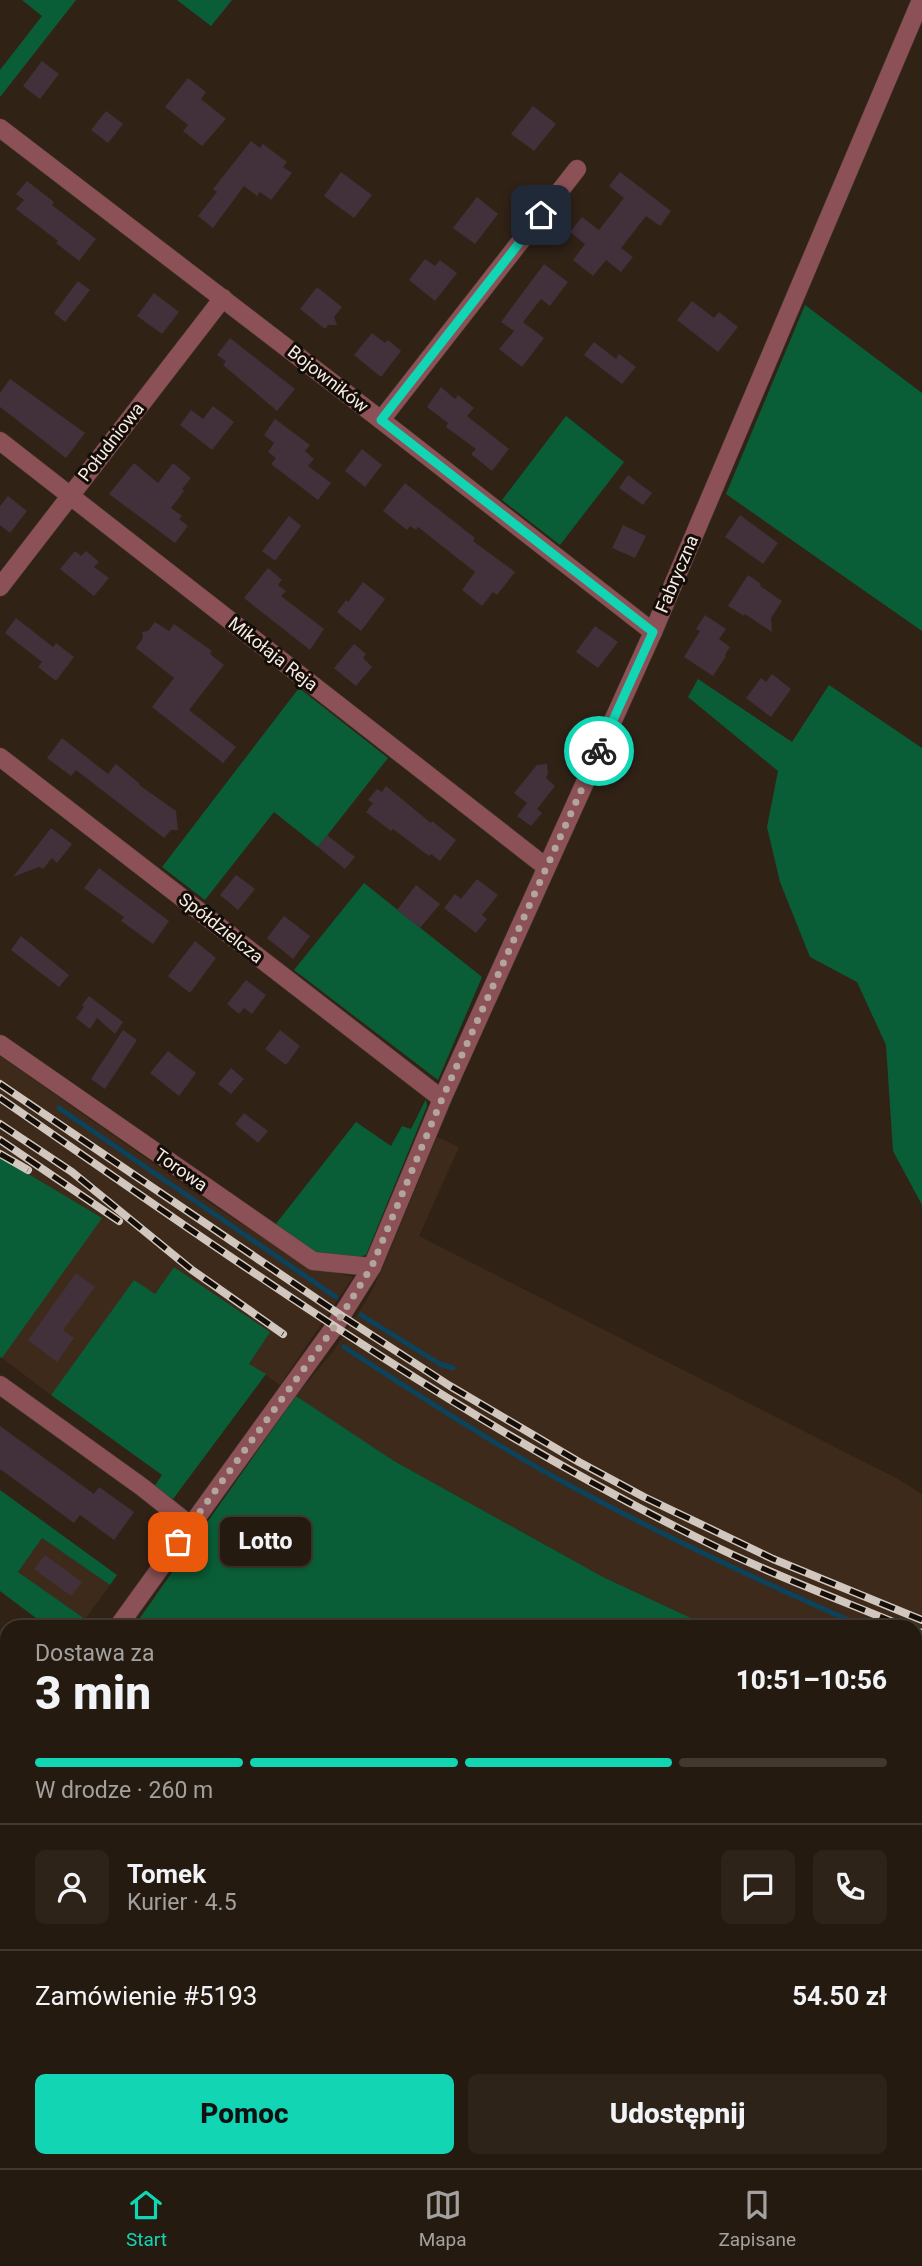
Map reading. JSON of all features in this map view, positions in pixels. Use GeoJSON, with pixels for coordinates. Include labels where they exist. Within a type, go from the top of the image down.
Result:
{"type":"FeatureCollection","features":[{"type":"Feature","properties":{"kind":"street","name":"Fabryczna"},"geometry":{"type":"LineString","coordinates":[[123,1620],[335,1326],[372,1266],[442,1099],[653,632],[921,0]]}},
{"type":"Feature","properties":{"kind":"street","name":"Bojowników"},"geometry":{"type":"LineString","coordinates":[[0,128],[653,632]]}},
{"type":"Feature","properties":{"kind":"street"},"geometry":{"type":"LineString","coordinates":[[381,420],[577,169]]}},
{"type":"Feature","properties":{"kind":"street","name":"Południowa"},"geometry":{"type":"LineString","coordinates":[[0,587],[223,298]]}},
{"type":"Feature","properties":{"kind":"street","name":"Mikołaja Reja"},"geometry":{"type":"LineString","coordinates":[[0,441],[546,867]]}},
{"type":"Feature","properties":{"kind":"street","name":"Spółdzielcza"},"geometry":{"type":"LineString","coordinates":[[0,757],[442,1099]]}},
{"type":"Feature","properties":{"kind":"street","name":"Torowa"},"geometry":{"type":"LineString","coordinates":[[0,1044],[313,1261],[372,1266]]}},
{"type":"Feature","properties":{"kind":"street"},"geometry":{"type":"LineString","coordinates":[[0,1385],[142,1487],[190,1525]]}},
{"type":"Feature","properties":{"kind":"shaded area"},"geometry":{"type":"Polygon","coordinates":[[[0,1056],[204,1199],[291,1256],[308,1266],[353,1277],[280,1385],[249,1364],[269,1333],[174,1267],[155,1294],[134,1281],[51,1395],[2,1358],[101,1218],[0,1157],[0,1056]]]}},
{"type":"Feature","properties":{"kind":"shaded area"},"geometry":{"type":"Polygon","coordinates":[[[437,1137],[459,1147],[419,1236],[898,1479],[922,1494],[922,1620],[695,1620],[603,1577],[394,1461],[296,1396],[334,1350],[369,1296],[437,1137]]]}},
{"type":"Feature","properties":{"kind":"shaded area"},"geometry":{"type":"Polygon","coordinates":[[[42,1538],[110,1585],[85,1619],[18,1572],[42,1538]]]}},
{"type":"Feature","properties":{"kind":"green space"},"geometry":{"type":"Polygon","coordinates":[[[22,0],[76,0],[0,97],[0,70],[42,16],[22,0]]]}},
{"type":"Feature","properties":{"kind":"green space"},"geometry":{"type":"Polygon","coordinates":[[[177,0],[232,0],[211,26],[177,0]]]}},
{"type":"Feature","properties":{"kind":"green space"},"geometry":{"type":"Polygon","coordinates":[[[805,305],[922,393],[922,631],[726,494],[805,305]]]}},
{"type":"Feature","properties":{"kind":"green space"},"geometry":{"type":"Polygon","coordinates":[[[566,416],[624,462],[560,545],[502,500],[566,416]]]}},
{"type":"Feature","properties":{"kind":"green space"},"geometry":{"type":"Polygon","coordinates":[[[698,679],[792,742],[829,685],[922,748],[922,1205],[893,1151],[886,1045],[857,982],[810,957],[780,882],[767,827],[778,771],[688,697],[698,679]]]}},
{"type":"Feature","properties":{"kind":"green space"},"geometry":{"type":"Polygon","coordinates":[[[299,688],[388,758],[318,847],[274,812],[205,900],[162,867],[299,688]]]}},
{"type":"Feature","properties":{"kind":"green space"},"geometry":{"type":"Polygon","coordinates":[[[364,883],[482,977],[438,1080],[294,970],[364,883]]]}},
{"type":"Feature","properties":{"kind":"green space"},"geometry":{"type":"Polygon","coordinates":[[[426,1099],[427,1106],[366,1255],[346,1257],[317,1253],[301,1246],[275,1225],[356,1122],[391,1146],[402,1126],[411,1129],[426,1099]]]}},
{"type":"Feature","properties":{"kind":"green space"},"geometry":{"type":"Polygon","coordinates":[[[0,1157],[102,1218],[2,1358],[0,1357],[0,1157]]]}},
{"type":"Feature","properties":{"kind":"green space"},"geometry":{"type":"Polygon","coordinates":[[[174,1267],[270,1332],[249,1364],[266,1374],[173,1499],[154,1487],[162,1475],[51,1395],[134,1280],[155,1294],[174,1267]]]}},
{"type":"Feature","properties":{"kind":"green space"},"geometry":{"type":"Polygon","coordinates":[[[296,1396],[394,1461],[603,1577],[695,1620],[139,1620],[296,1396]]]}},
{"type":"Feature","properties":{"kind":"green space"},"geometry":{"type":"Polygon","coordinates":[[[0,1490],[117,1575],[110,1585],[42,1538],[18,1572],[84,1620],[39,1620],[0,1591],[0,1490]]]}},
{"type":"Feature","properties":{"kind":"building"},"geometry":{"type":"Polygon","coordinates":[[[42,61],[59,74],[40,99],[23,86],[42,61]]]}},
{"type":"Feature","properties":{"kind":"building"},"geometry":{"type":"Polygon","coordinates":[[[188,78],[206,92],[201,99],[226,119],[202,146],[183,131],[188,125],[165,107],[188,78]]]}},
{"type":"Feature","properties":{"kind":"building"},"geometry":{"type":"Polygon","coordinates":[[[533,106],[556,124],[534,151],[511,134],[533,106]]]}},
{"type":"Feature","properties":{"kind":"building"},"geometry":{"type":"Polygon","coordinates":[[[106,111],[123,124],[108,143],[91,130],[106,111]]]}},
{"type":"Feature","properties":{"kind":"building"},"geometry":{"type":"Polygon","coordinates":[[[251,141],[260,148],[263,144],[287,162],[283,167],[292,173],[271,200],[260,192],[257,196],[244,186],[213,228],[198,216],[217,192],[213,189],[251,141]]]}},
{"type":"Feature","properties":{"kind":"building"},"geometry":{"type":"Polygon","coordinates":[[[341,172],[372,195],[354,218],[324,196],[341,172]]]}},
{"type":"Feature","properties":{"kind":"building"},"geometry":{"type":"Polygon","coordinates":[[[620,172],[671,211],[660,226],[646,216],[621,248],[633,257],[621,272],[606,260],[593,276],[573,260],[585,244],[570,232],[582,217],[599,230],[624,198],[609,186],[620,172]]]}},
{"type":"Feature","properties":{"kind":"building"},"geometry":{"type":"Polygon","coordinates":[[[27,181],[54,202],[52,205],[96,239],[79,261],[16,209],[24,200],[16,194],[27,181]]]}},
{"type":"Feature","properties":{"kind":"building"},"geometry":{"type":"Polygon","coordinates":[[[477,197],[498,214],[475,244],[453,228],[477,197]]]}},
{"type":"Feature","properties":{"kind":"building"},"geometry":{"type":"Polygon","coordinates":[[[425,259],[435,266],[440,260],[457,273],[435,301],[409,280],[425,259]]]}},
{"type":"Feature","properties":{"kind":"building"},"geometry":{"type":"Polygon","coordinates":[[[544,264],[568,282],[550,306],[541,299],[523,322],[544,338],[522,367],[499,349],[514,331],[501,322],[544,264]]]}},
{"type":"Feature","properties":{"kind":"building"},"geometry":{"type":"Polygon","coordinates":[[[78,281],[90,290],[65,322],[54,313],[78,281]]]}},
{"type":"Feature","properties":{"kind":"building"},"geometry":{"type":"Polygon","coordinates":[[[317,287],[342,307],[334,317],[337,325],[328,325],[325,329],[300,309],[317,287]]]}},
{"type":"Feature","properties":{"kind":"building"},"geometry":{"type":"Polygon","coordinates":[[[154,293],[179,312],[162,334],[137,316],[154,293]]]}},
{"type":"Feature","properties":{"kind":"building"},"geometry":{"type":"Polygon","coordinates":[[[692,301],[714,318],[719,312],[738,327],[718,352],[677,320],[692,301]]]}},
{"type":"Feature","properties":{"kind":"building"},"geometry":{"type":"Polygon","coordinates":[[[372,333],[385,343],[388,340],[401,351],[381,377],[354,355],[372,333]]]}},
{"type":"Feature","properties":{"kind":"building"},"geometry":{"type":"Polygon","coordinates":[[[230,338],[295,389],[277,411],[223,365],[226,361],[217,355],[230,338]]]}},
{"type":"Feature","properties":{"kind":"building"},"geometry":{"type":"Polygon","coordinates":[[[594,342],[616,359],[619,354],[636,367],[622,384],[584,355],[594,342]]]}},
{"type":"Feature","properties":{"kind":"building"},"geometry":{"type":"Polygon","coordinates":[[[10,379],[85,433],[66,458],[0,407],[0,393],[10,379]]]}},
{"type":"Feature","properties":{"kind":"building"},"geometry":{"type":"Polygon","coordinates":[[[441,387],[455,399],[458,395],[474,408],[467,416],[509,449],[492,471],[471,454],[476,449],[446,427],[448,423],[427,407],[441,387]]]}},
{"type":"Feature","properties":{"kind":"building"},"geometry":{"type":"Polygon","coordinates":[[[213,406],[234,422],[212,450],[180,425],[191,410],[203,419],[213,406]]]}},
{"type":"Feature","properties":{"kind":"building"},"geometry":{"type":"Polygon","coordinates":[[[275,419],[310,445],[305,451],[314,459],[308,466],[331,483],[318,500],[271,464],[276,458],[268,452],[274,443],[264,435],[275,419]]]}},
{"type":"Feature","properties":{"kind":"building"},"geometry":{"type":"Polygon","coordinates":[[[362,449],[382,465],[365,487],[345,471],[362,449]]]}},
{"type":"Feature","properties":{"kind":"building"},"geometry":{"type":"Polygon","coordinates":[[[134,463],[158,483],[173,463],[191,478],[171,508],[182,516],[179,519],[188,526],[175,543],[109,494],[134,463]]]}},
{"type":"Feature","properties":{"kind":"building"},"geometry":{"type":"Polygon","coordinates":[[[628,475],[652,493],[643,505],[619,488],[628,475]]]}},
{"type":"Feature","properties":{"kind":"building"},"geometry":{"type":"Polygon","coordinates":[[[405,483],[475,538],[473,541],[515,572],[497,595],[493,592],[482,606],[462,590],[475,572],[418,527],[416,530],[410,526],[407,530],[383,511],[405,483]]]}},
{"type":"Feature","properties":{"kind":"building"},"geometry":{"type":"Polygon","coordinates":[[[8,496],[27,511],[10,533],[0,525],[0,506],[8,496]]]}},
{"type":"Feature","properties":{"kind":"building"},"geometry":{"type":"Polygon","coordinates":[[[740,515],[778,543],[763,564],[725,537],[740,515]]]}},
{"type":"Feature","properties":{"kind":"building"},"geometry":{"type":"Polygon","coordinates":[[[289,516],[301,526],[275,561],[262,551],[289,516]]]}},
{"type":"Feature","properties":{"kind":"building"},"geometry":{"type":"Polygon","coordinates":[[[623,525],[646,536],[635,558],[612,548],[623,525]]]}},
{"type":"Feature","properties":{"kind":"building"},"geometry":{"type":"Polygon","coordinates":[[[75,551],[81,556],[86,551],[99,562],[94,567],[109,578],[94,596],[60,569],[75,551]]]}},
{"type":"Feature","properties":{"kind":"building"},"geometry":{"type":"Polygon","coordinates":[[[268,568],[282,580],[278,585],[286,591],[281,596],[324,629],[310,650],[244,598],[268,568]]]}},
{"type":"Feature","properties":{"kind":"building"},"geometry":{"type":"Polygon","coordinates":[[[748,575],[782,601],[771,618],[772,632],[728,606],[748,575]]]}},
{"type":"Feature","properties":{"kind":"building"},"geometry":{"type":"Polygon","coordinates":[[[363,582],[385,599],[361,631],[337,612],[363,582]]]}},
{"type":"Feature","properties":{"kind":"building"},"geometry":{"type":"Polygon","coordinates":[[[705,615],[726,629],[719,639],[730,647],[713,676],[684,657],[700,631],[696,629],[705,615]]]}},
{"type":"Feature","properties":{"kind":"building"},"geometry":{"type":"Polygon","coordinates":[[[16,618],[53,647],[56,643],[74,657],[56,681],[38,667],[42,662],[5,633],[16,618]]]}},
{"type":"Feature","properties":{"kind":"building"},"geometry":{"type":"Polygon","coordinates":[[[155,622],[169,631],[174,624],[212,651],[210,654],[224,665],[189,710],[236,747],[223,763],[152,707],[174,678],[136,648],[143,638],[142,632],[148,631],[155,622]]]}},
{"type":"Feature","properties":{"kind":"building"},"geometry":{"type":"Polygon","coordinates":[[[595,626],[618,642],[598,668],[576,652],[595,626]]]}},
{"type":"Feature","properties":{"kind":"building"},"geometry":{"type":"Polygon","coordinates":[[[354,644],[366,654],[363,658],[372,667],[356,686],[334,668],[354,644]]]}},
{"type":"Feature","properties":{"kind":"building"},"geometry":{"type":"Polygon","coordinates":[[[772,674],[791,689],[771,717],[746,698],[761,678],[766,682],[772,674]]]}},
{"type":"Feature","properties":{"kind":"building"},"geometry":{"type":"Polygon","coordinates":[[[62,738],[108,774],[116,764],[139,785],[176,811],[178,830],[171,830],[164,838],[76,770],[71,776],[47,758],[62,738]]]}},
{"type":"Feature","properties":{"kind":"building"},"geometry":{"type":"Polygon","coordinates":[[[547,764],[546,778],[555,786],[537,809],[542,813],[531,826],[517,816],[527,803],[514,793],[537,765],[547,764]]]}},
{"type":"Feature","properties":{"kind":"building"},"geometry":{"type":"Polygon","coordinates":[[[386,786],[456,840],[440,861],[366,812],[373,803],[368,800],[377,789],[382,792],[386,786]]]}},
{"type":"Feature","properties":{"kind":"building"},"geometry":{"type":"Polygon","coordinates":[[[51,828],[72,844],[57,863],[52,858],[43,869],[39,867],[13,877],[51,828]]]}},
{"type":"Feature","properties":{"kind":"building"},"geometry":{"type":"Polygon","coordinates":[[[327,835],[355,857],[345,869],[318,847],[327,835]]]}},
{"type":"Feature","properties":{"kind":"building"},"geometry":{"type":"Polygon","coordinates":[[[99,868],[169,921],[153,944],[121,921],[124,917],[84,888],[99,868]]]}},
{"type":"Feature","properties":{"kind":"building"},"geometry":{"type":"Polygon","coordinates":[[[236,875],[255,889],[238,910],[220,895],[236,875]]]}},
{"type":"Feature","properties":{"kind":"building"},"geometry":{"type":"Polygon","coordinates":[[[477,879],[498,895],[482,915],[487,919],[476,933],[444,908],[455,894],[461,899],[477,879]]]}},
{"type":"Feature","properties":{"kind":"building"},"geometry":{"type":"Polygon","coordinates":[[[416,885],[440,904],[420,928],[397,910],[416,885]]]}},
{"type":"Feature","properties":{"kind":"building"},"geometry":{"type":"Polygon","coordinates":[[[284,916],[310,936],[293,959],[267,938],[284,916]]]}},
{"type":"Feature","properties":{"kind":"building"},"geometry":{"type":"Polygon","coordinates":[[[21,936],[69,975],[59,987],[11,950],[21,936]]]}},
{"type":"Feature","properties":{"kind":"building"},"geometry":{"type":"Polygon","coordinates":[[[195,941],[216,958],[190,993],[168,976],[195,941]]]}},
{"type":"Feature","properties":{"kind":"building"},"geometry":{"type":"Polygon","coordinates":[[[246,980],[266,995],[252,1014],[244,1008],[239,1014],[227,1004],[246,980]]]}},
{"type":"Feature","properties":{"kind":"building"},"geometry":{"type":"Polygon","coordinates":[[[89,996],[123,1022],[115,1034],[97,1018],[90,1029],[76,1018],[89,996]]]}},
{"type":"Feature","properties":{"kind":"building"},"geometry":{"type":"Polygon","coordinates":[[[123,1030],[137,1040],[105,1089],[91,1079],[123,1030]]]}},
{"type":"Feature","properties":{"kind":"building"},"geometry":{"type":"Polygon","coordinates":[[[280,1030],[300,1046],[286,1065],[265,1049],[280,1030]]]}},
{"type":"Feature","properties":{"kind":"building"},"geometry":{"type":"Polygon","coordinates":[[[168,1051],[196,1073],[179,1096],[150,1073],[168,1051]]]}},
{"type":"Feature","properties":{"kind":"building"},"geometry":{"type":"Polygon","coordinates":[[[231,1068],[244,1079],[231,1094],[218,1084],[231,1068]]]}},
{"type":"Feature","properties":{"kind":"building"},"geometry":{"type":"Polygon","coordinates":[[[244,1113],[268,1131],[258,1143],[235,1124],[244,1113]]]}},
{"type":"Feature","properties":{"kind":"building"},"geometry":{"type":"Polygon","coordinates":[[[76,1273],[95,1287],[63,1330],[74,1338],[57,1362],[28,1340],[76,1273]]]}},
{"type":"Feature","properties":{"kind":"building"},"geometry":{"type":"Polygon","coordinates":[[[0,1426],[94,1494],[99,1487],[134,1512],[114,1540],[80,1515],[74,1523],[0,1469],[0,1426]]]}},
{"type":"Feature","properties":{"kind":"building"},"geometry":{"type":"Polygon","coordinates":[[[45,1555],[82,1582],[71,1596],[34,1569],[45,1555]]]}},
{"type":"Feature","properties":{"kind":"waterway"},"geometry":{"type":"LineString","coordinates":[[59,1108],[336,1297]]}},
{"type":"Feature","properties":{"kind":"waterway"},"geometry":{"type":"LineString","coordinates":[[361,1315],[440,1364],[453,1368]]}},
{"type":"Feature","properties":{"kind":"waterway"},"geometry":{"type":"LineString","coordinates":[[344,1347],[556,1478],[710,1556],[849,1620]]}},
{"type":"Feature","properties":{"kind":"railway"},"geometry":{"type":"LineString","coordinates":[[0,1084],[342,1316],[450,1386],[579,1462],[644,1497],[773,1559],[922,1620]]}},
{"type":"Feature","properties":{"kind":"railway"},"geometry":{"type":"LineString","coordinates":[[0,1098],[258,1276],[434,1390],[524,1444],[615,1495],[732,1555],[888,1620]]}},
{"type":"Feature","properties":{"kind":"railway"},"geometry":{"type":"LineString","coordinates":[[0,1124],[72,1172],[192,1270],[283,1334]]}},
{"type":"Feature","properties":{"kind":"railway"},"geometry":{"type":"LineString","coordinates":[[0,1140],[119,1221]]}},
{"type":"Feature","properties":{"kind":"railway"},"geometry":{"type":"LineString","coordinates":[[0,1154],[28,1170]]}},
{"type":"Feature","properties":{"kind":"way so far"},"geometry":{"type":"LineString","coordinates":[[178,1542],[335,1326],[372,1266],[442,1099],[599,751]]}},
{"type":"Feature","properties":{"kind":"place","name":"Lotto"},"geometry":{"type":"Point","coordinates":[178,1542]}},
{"type":"Feature","properties":{"kind":"route"},"geometry":{"type":"LineString","coordinates":[[541,215],[381,420],[653,632],[599,751]]}}]}
